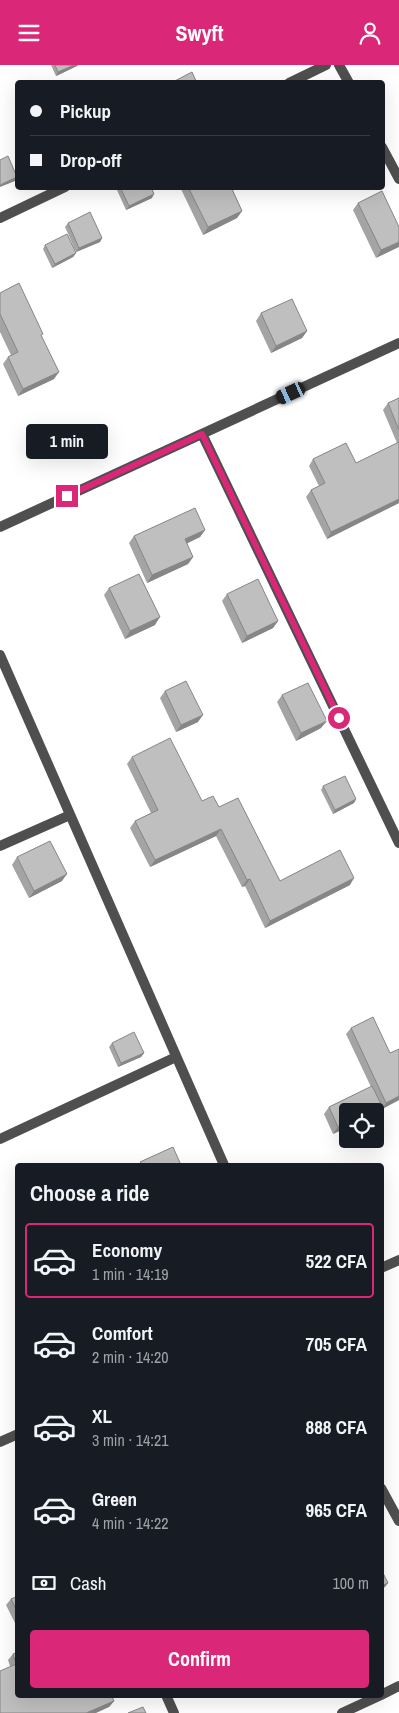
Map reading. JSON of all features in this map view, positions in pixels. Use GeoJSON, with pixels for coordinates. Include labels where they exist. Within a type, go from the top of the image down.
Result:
{"type":"FeatureCollection","features":[{"type":"Feature","properties":{"kind":"street"},"geometry":{"type":"LineString","coordinates":[[295,80],[326,65]]}},
{"type":"Feature","properties":{"kind":"street"},"geometry":{"type":"LineString","coordinates":[[339,65],[346,80]]}},
{"type":"Feature","properties":{"kind":"street"},"geometry":{"type":"LineString","coordinates":[[385,153],[399,179]]}},
{"type":"Feature","properties":{"kind":"street"},"geometry":{"type":"LineString","coordinates":[[0,218],[59,190]]}},
{"type":"Feature","properties":{"kind":"street"},"geometry":{"type":"LineString","coordinates":[[0,527],[399,343]]}},
{"type":"Feature","properties":{"kind":"street"},"geometry":{"type":"LineString","coordinates":[[202,434],[399,843]]}},
{"type":"Feature","properties":{"kind":"street"},"geometry":{"type":"LineString","coordinates":[[0,655],[223,1163]]}},
{"type":"Feature","properties":{"kind":"street"},"geometry":{"type":"LineString","coordinates":[[0,846],[70,815]]}},
{"type":"Feature","properties":{"kind":"street"},"geometry":{"type":"LineString","coordinates":[[0,1139],[176,1057]]}},
{"type":"Feature","properties":{"kind":"street"},"geometry":{"type":"LineString","coordinates":[[384,1267],[399,1260]]}},
{"type":"Feature","properties":{"kind":"street"},"geometry":{"type":"LineString","coordinates":[[0,1442],[15,1435]]}},
{"type":"Feature","properties":{"kind":"street"},"geometry":{"type":"LineString","coordinates":[[384,1494],[399,1521]]}},
{"type":"Feature","properties":{"kind":"street"},"geometry":{"type":"LineString","coordinates":[[384,1694],[399,1687]]}},
{"type":"Feature","properties":{"kind":"street"},"geometry":{"type":"LineString","coordinates":[[167,1698],[174,1713]]}},
{"type":"Feature","properties":{"kind":"street"},"geometry":{"type":"LineString","coordinates":[[342,1713],[374,1698]]}},
{"type":"Feature","properties":{"kind":"building"},"geometry":{"type":"Polygon","coordinates":[[[55,65],[74,65],[58,72],[55,65]]]}},
{"type":"Feature","properties":{"kind":"building"},"geometry":{"type":"Polygon","coordinates":[[[192,72],[196,80],[177,80],[192,72]]]}},
{"type":"Feature","properties":{"kind":"building"},"geometry":{"type":"Polygon","coordinates":[[[8,156],[15,172],[15,178],[0,185],[0,160],[8,156]]]}},
{"type":"Feature","properties":{"kind":"building"},"geometry":{"type":"Polygon","coordinates":[[[121,190],[152,190],[154,194],[129,206],[121,190]]]}},
{"type":"Feature","properties":{"kind":"building"},"geometry":{"type":"Polygon","coordinates":[[[190,190],[232,190],[242,211],[208,227],[190,190]]]}},
{"type":"Feature","properties":{"kind":"building"},"geometry":{"type":"Polygon","coordinates":[[[382,191],[399,227],[399,242],[381,250],[358,203],[382,191]]]}},
{"type":"Feature","properties":{"kind":"building"},"geometry":{"type":"Polygon","coordinates":[[[90,212],[102,238],[79,248],[68,223],[90,212]]]}},
{"type":"Feature","properties":{"kind":"building"},"geometry":{"type":"Polygon","coordinates":[[[67,234],[76,253],[55,264],[45,245],[67,234]]]}},
{"type":"Feature","properties":{"kind":"building"},"geometry":{"type":"Polygon","coordinates":[[[19,283],[59,372],[23,389],[8,357],[18,352],[0,314],[0,293],[19,283]]]}},
{"type":"Feature","properties":{"kind":"building"},"geometry":{"type":"Polygon","coordinates":[[[292,299],[307,331],[276,346],[261,313],[292,299]]]}},
{"type":"Feature","properties":{"kind":"building"},"geometry":{"type":"Polygon","coordinates":[[[399,398],[399,430],[388,403],[399,398]]]}},
{"type":"Feature","properties":{"kind":"building"},"geometry":{"type":"Polygon","coordinates":[[[399,442],[399,499],[331,532],[311,490],[325,483],[313,459],[346,443],[356,463],[399,442]]]}},
{"type":"Feature","properties":{"kind":"building"},"geometry":{"type":"Polygon","coordinates":[[[195,508],[205,530],[185,539],[193,557],[152,575],[134,536],[195,508]]]}},
{"type":"Feature","properties":{"kind":"building"},"geometry":{"type":"Polygon","coordinates":[[[139,574],[160,617],[130,631],[109,588],[139,574]]]}},
{"type":"Feature","properties":{"kind":"building"},"geometry":{"type":"Polygon","coordinates":[[[258,579],[278,621],[247,636],[227,594],[258,579]]]}},
{"type":"Feature","properties":{"kind":"building"},"geometry":{"type":"Polygon","coordinates":[[[186,681],[203,715],[181,725],[165,691],[186,681]]]}},
{"type":"Feature","properties":{"kind":"building"},"geometry":{"type":"Polygon","coordinates":[[[308,683],[327,721],[301,733],[282,695],[308,683]]]}},
{"type":"Feature","properties":{"kind":"building"},"geometry":{"type":"Polygon","coordinates":[[[170,738],[202,801],[213,796],[219,807],[238,798],[280,881],[340,850],[354,878],[270,921],[250,879],[247,880],[221,829],[155,860],[135,821],[158,810],[132,757],[170,738]]]}},
{"type":"Feature","properties":{"kind":"building"},"geometry":{"type":"Polygon","coordinates":[[[345,776],[356,799],[335,810],[323,786],[345,776]]]}},
{"type":"Feature","properties":{"kind":"building"},"geometry":{"type":"Polygon","coordinates":[[[50,841],[67,874],[34,891],[17,857],[50,841]]]}},
{"type":"Feature","properties":{"kind":"building"},"geometry":{"type":"Polygon","coordinates":[[[373,1017],[390,1053],[399,1049],[399,1096],[386,1103],[351,1028],[373,1017]]]}},
{"type":"Feature","properties":{"kind":"building"},"geometry":{"type":"Polygon","coordinates":[[[134,1032],[144,1053],[121,1063],[112,1043],[134,1032]]]}},
{"type":"Feature","properties":{"kind":"building"},"geometry":{"type":"Polygon","coordinates":[[[372,1086],[380,1103],[339,1103],[338,1127],[329,1107],[372,1086]]]}},
{"type":"Feature","properties":{"kind":"building"},"geometry":{"type":"Polygon","coordinates":[[[173,1147],[180,1163],[141,1163],[173,1147]]]}},
{"type":"Feature","properties":{"kind":"building"},"geometry":{"type":"Polygon","coordinates":[[[384,1575],[388,1583],[384,1585],[384,1575]]]}},
{"type":"Feature","properties":{"kind":"building"},"geometry":{"type":"Polygon","coordinates":[[[15,1597],[15,1607],[11,1599],[15,1597]]]}},
{"type":"Feature","properties":{"kind":"building"},"geometry":{"type":"Polygon","coordinates":[[[15,1664],[15,1698],[112,1698],[114,1701],[86,1713],[0,1713],[0,1671],[15,1664]]]}},
{"type":"Feature","properties":{"kind":"building"},"geometry":{"type":"Polygon","coordinates":[[[143,1707],[146,1713],[128,1713],[143,1707]]]}},
{"type":"Feature","properties":{"kind":"route"},"geometry":{"type":"LineString","coordinates":[[67,496],[202,434],[339,718]]}}]}
